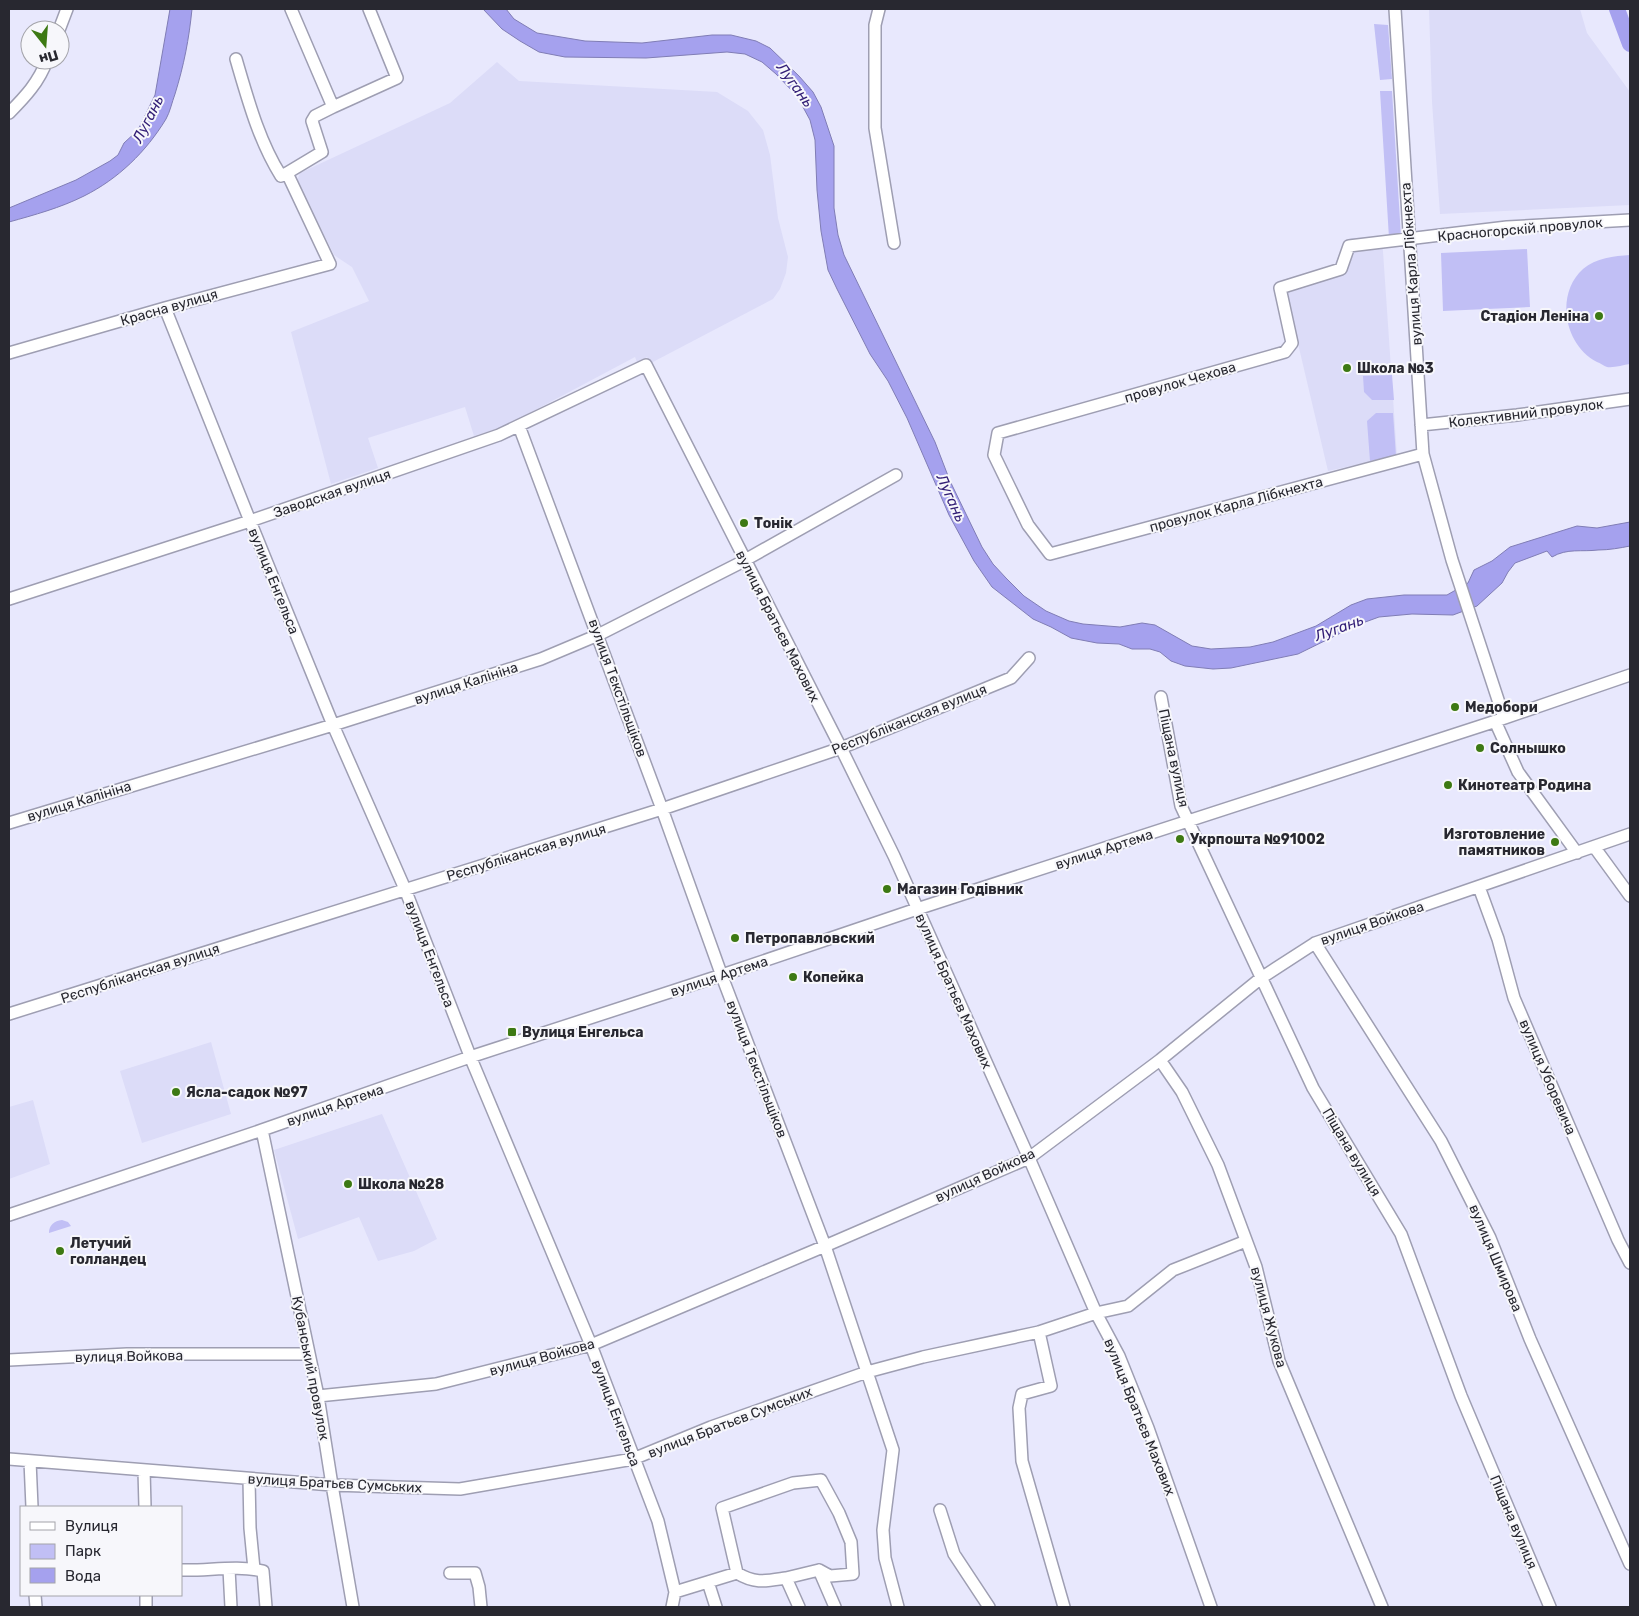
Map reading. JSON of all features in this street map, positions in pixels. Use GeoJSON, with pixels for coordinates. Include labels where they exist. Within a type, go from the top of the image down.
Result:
{"type":"FeatureCollection","features":[{"type":"Feature","properties":{"kind":"street"},"geometry":{"type":"LineString","coordinates":[[291,9],[333,108]]}},
{"type":"Feature","properties":{"kind":"street"},"geometry":{"type":"LineString","coordinates":[[236,59],[259,134],[273,164],[281,176],[322,152],[312,121],[315,116],[397,78],[369,9]]}},
{"type":"Feature","properties":{"kind":"street"},"geometry":{"type":"LineString","coordinates":[[878,9],[875,26],[875,128],[894,243]]}},
{"type":"Feature","properties":{"kind":"street","name":"вулиця Карла Лібкнехта"},"geometry":{"type":"LineString","coordinates":[[1395,9],[1422,454],[1452,560],[1486,662],[1500,720],[1518,772],[1576,853]]}},
{"type":"Feature","properties":{"kind":"street"},"geometry":{"type":"LineString","coordinates":[[9,113],[32,89],[42,70]]}},
{"type":"Feature","properties":{"kind":"street","name":"Красна вулиця"},"geometry":{"type":"LineString","coordinates":[[9,353],[165,308],[330,264],[287,173]]}},
{"type":"Feature","properties":{"kind":"street","name":"Красногорскій провулок"},"geometry":{"type":"LineString","coordinates":[[1410,238],[1507,227],[1630,220]]}},
{"type":"Feature","properties":{"kind":"street","name":"провулок Чехова"},"geometry":{"type":"LineString","coordinates":[[1050,554],[1028,525],[994,455],[998,433],[1285,352],[1292,343],[1280,288],[1341,269],[1349,246],[1410,238]]}},
{"type":"Feature","properties":{"kind":"street","name":"вулиця Енгельса"},"geometry":{"type":"LineString","coordinates":[[165,308],[333,725],[405,889],[470,1057],[591,1345],[658,1521],[675,1592],[672,1607]]}},
{"type":"Feature","properties":{"kind":"street","name":"Заводская вулиця"},"geometry":{"type":"LineString","coordinates":[[9,599],[250,521],[499,435],[646,365]]}},
{"type":"Feature","properties":{"kind":"street","name":"вулиця Братьєв Махових"},"geometry":{"type":"LineString","coordinates":[[646,365],[894,856],[1030,1158],[1096,1313],[1119,1356],[1148,1428],[1210,1607]]}},
{"type":"Feature","properties":{"kind":"street","name":"Колективний провулок"},"geometry":{"type":"LineString","coordinates":[[1421,425],[1630,400]]}},
{"type":"Feature","properties":{"kind":"street","name":"вулиця Тєкстільщіков"},"geometry":{"type":"LineString","coordinates":[[520,426],[722,975],[825,1246],[893,1450],[883,1530],[885,1558],[898,1607]]}},
{"type":"Feature","properties":{"kind":"street","name":"провулок Карла Лібкнехта"},"geometry":{"type":"LineString","coordinates":[[1050,554],[1422,454]]}},
{"type":"Feature","properties":{"kind":"street","name":"вулиця Калініна"},"geometry":{"type":"LineString","coordinates":[[9,823],[333,725],[541,659],[598,635],[745,560],[896,475]]}},
{"type":"Feature","properties":{"kind":"street","name":"Рєспубліканская вулиця"},"geometry":{"type":"LineString","coordinates":[[9,1014],[662,809],[841,748],[1011,678],[1029,658]]}},
{"type":"Feature","properties":{"kind":"street","name":"вулиця Артема"},"geometry":{"type":"LineString","coordinates":[[9,1215],[262,1130],[470,1057],[917,909],[1500,720],[1630,675]]}},
{"type":"Feature","properties":{"kind":"street","name":"Піщана вулиця"},"geometry":{"type":"LineString","coordinates":[[1161,697],[1181,806],[1312,1088],[1401,1234],[1461,1396],[1550,1607]]}},
{"type":"Feature","properties":{"kind":"street","name":"вулиця Войкова"},"geometry":{"type":"LineString","coordinates":[[318,1396],[436,1384],[591,1345],[825,1246],[1030,1158],[1160,1060],[1262,978],[1315,943],[1595,848],[1630,834]]}},
{"type":"Feature","properties":{"kind":"street"},"geometry":{"type":"LineString","coordinates":[[1595,848],[1630,896]]}},
{"type":"Feature","properties":{"kind":"street","name":"вулиця Уборевича"},"geometry":{"type":"LineString","coordinates":[[1479,887],[1498,938],[1514,998],[1618,1240],[1630,1262]]}},
{"type":"Feature","properties":{"kind":"street","name":"вулиця Шмирова"},"geometry":{"type":"LineString","coordinates":[[1315,943],[1441,1142],[1490,1238],[1530,1338],[1630,1564]]}},
{"type":"Feature","properties":{"kind":"street","name":"вулиця Жукова"},"geometry":{"type":"LineString","coordinates":[[1160,1060],[1182,1092],[1218,1165],[1256,1267],[1279,1361],[1382,1607]]}},
{"type":"Feature","properties":{"kind":"street","name":"Кубанський провулок"},"geometry":{"type":"LineString","coordinates":[[262,1130],[318,1396],[354,1607]]}},
{"type":"Feature","properties":{"kind":"street","name":"вулиця Братьєв Сумських"},"geometry":{"type":"LineString","coordinates":[[9,1459],[332,1485],[460,1490],[633,1459],[711,1427],[867,1372],[923,1357],[1039,1332],[1096,1313],[1128,1306],[1173,1270],[1246,1241]]}},
{"type":"Feature","properties":{"kind":"street"},"geometry":{"type":"LineString","coordinates":[[1039,1332],[1050,1386],[1022,1394],[1019,1408],[1022,1461],[1064,1607]]}},
{"type":"Feature","properties":{"kind":"street","name":"вулиця Войкова"},"geometry":{"type":"LineString","coordinates":[[9,1360],[127,1354],[309,1354]]}},
{"type":"Feature","properties":{"kind":"street"},"geometry":{"type":"LineString","coordinates":[[30,1461],[32,1506]]}},
{"type":"Feature","properties":{"kind":"street"},"geometry":{"type":"LineString","coordinates":[[144,1470],[144,1506]]}},
{"type":"Feature","properties":{"kind":"street"},"geometry":{"type":"LineString","coordinates":[[249,1479],[250,1528],[254,1569]]}},
{"type":"Feature","properties":{"kind":"street"},"geometry":{"type":"LineString","coordinates":[[821,1480],[839,1513],[851,1542],[853,1574],[830,1576],[819,1570],[760,1582],[745,1578],[737,1572],[722,1508],[792,1482],[821,1480]]}},
{"type":"Feature","properties":{"kind":"street"},"geometry":{"type":"LineString","coordinates":[[940,1510],[954,1554],[989,1607]]}},
{"type":"Feature","properties":{"kind":"street"},"geometry":{"type":"LineString","coordinates":[[229,1568],[230,1607]]}},
{"type":"Feature","properties":{"kind":"street"},"geometry":{"type":"LineString","coordinates":[[182,1570],[229,1568],[263,1571],[266,1607]]}},
{"type":"Feature","properties":{"kind":"street"},"geometry":{"type":"LineString","coordinates":[[819,1570],[835,1607]]}},
{"type":"Feature","properties":{"kind":"street"},"geometry":{"type":"LineString","coordinates":[[675,1592],[737,1572]]}},
{"type":"Feature","properties":{"kind":"street"},"geometry":{"type":"LineString","coordinates":[[450,1573],[475,1573],[481,1607]]}},
{"type":"Feature","properties":{"kind":"street"},"geometry":{"type":"LineString","coordinates":[[786,1578],[800,1607]]}},
{"type":"Feature","properties":{"kind":"street"},"geometry":{"type":"LineString","coordinates":[[708,1582],[716,1607]]}},
{"type":"Feature","properties":{"kind":"shaded area"},"geometry":{"type":"Polygon","coordinates":[[[1429,9],[1580,9],[1587,33],[1630,92],[1630,205],[1440,214],[1432,102],[1429,9]]]}},
{"type":"Feature","properties":{"kind":"shaded area"},"geometry":{"type":"Polygon","coordinates":[[[497,62],[519,81],[717,92],[748,111],[763,130],[770,155],[778,218],[788,257],[786,273],[780,289],[773,299],[651,363],[647,357],[637,362],[635,357],[505,426],[474,436],[465,407],[368,438],[378,468],[331,484],[291,332],[369,301],[352,267],[334,255],[297,181],[300,173],[450,103],[497,62]]]}},
{"type":"Feature","properties":{"kind":"shaded area","name":"Школа №3"},"geometry":{"type":"Polygon","coordinates":[[[1382,237],[1397,456],[1328,471],[1283,280],[1334,266],[1345,241],[1351,238],[1382,237]]]}},
{"type":"Feature","properties":{"kind":"shaded area","name":"Ясла-садок №97"},"geometry":{"type":"Polygon","coordinates":[[[211,1042],[231,1114],[142,1143],[120,1071],[211,1042]]]}},
{"type":"Feature","properties":{"kind":"shaded area"},"geometry":{"type":"Polygon","coordinates":[[[33,1100],[50,1164],[9,1179],[9,1107],[33,1100]]]}},
{"type":"Feature","properties":{"kind":"shaded area","name":"Школа №28"},"geometry":{"type":"Polygon","coordinates":[[[382,1114],[437,1239],[414,1251],[378,1261],[359,1217],[298,1239],[274,1150],[382,1114]]]}},
{"type":"Feature","properties":{"kind":"green space"},"geometry":{"type":"Polygon","coordinates":[[[1374,24],[1388,25],[1392,79],[1380,80],[1374,24]]]}},
{"type":"Feature","properties":{"kind":"green space"},"geometry":{"type":"Polygon","coordinates":[[[1380,91],[1392,91],[1401,237],[1389,238],[1380,91]]]}},
{"type":"Feature","properties":{"kind":"green space"},"geometry":{"type":"Polygon","coordinates":[[[1527,249],[1530,307],[1443,311],[1441,253],[1527,249]]]}},
{"type":"Feature","properties":{"kind":"green space","name":"Стадіон Леніна"},"geometry":{"type":"Polygon","coordinates":[[[1630,255],[1630,364],[1607,367],[1586,354],[1577,344],[1567,318],[1566,305],[1574,279],[1588,265],[1605,258],[1630,255]]]}},
{"type":"Feature","properties":{"kind":"green space"},"geometry":{"type":"Polygon","coordinates":[[[1392,375],[1394,400],[1372,400],[1364,392],[1363,376],[1392,375]]]}},
{"type":"Feature","properties":{"kind":"green space"},"geometry":{"type":"Polygon","coordinates":[[[1376,413],[1393,413],[1396,456],[1370,461],[1367,421],[1376,413]]]}},
{"type":"Feature","properties":{"kind":"green space"},"geometry":{"type":"Polygon","coordinates":[[[62,1220],[68,1222],[71,1226],[49,1233],[53,1224],[62,1220]]]}},
{"type":"Feature","properties":{"kind":"water"},"geometry":{"type":"Polygon","coordinates":[[[170,9],[192,9],[186,52],[170,110],[150,143],[120,173],[96,189],[56,208],[9,222],[9,208],[76,180],[110,161],[118,155],[124,143],[138,130],[155,95],[170,9]]]}},
{"type":"Feature","properties":{"kind":"water"},"geometry":{"type":"Polygon","coordinates":[[[483,9],[506,9],[514,19],[537,33],[585,41],[642,43],[712,35],[731,35],[756,41],[770,48],[799,76],[813,92],[821,107],[834,146],[834,208],[838,235],[844,255],[935,442],[950,481],[982,547],[993,564],[1024,596],[1046,611],[1069,621],[1083,624],[1120,627],[1142,623],[1155,625],[1192,646],[1211,649],[1250,647],[1273,642],[1316,626],[1351,605],[1367,599],[1404,595],[1447,595],[1468,583],[1474,570],[1492,561],[1510,547],[1577,526],[1597,528],[1630,522],[1630,546],[1606,550],[1569,551],[1552,557],[1547,551],[1515,563],[1502,583],[1477,606],[1453,615],[1412,614],[1379,617],[1357,625],[1298,654],[1231,668],[1213,669],[1185,666],[1171,661],[1160,652],[1150,649],[1132,649],[1119,644],[1097,643],[1071,638],[1033,619],[992,587],[974,561],[949,515],[907,418],[888,381],[870,354],[828,270],[821,231],[815,140],[810,120],[797,96],[762,62],[745,54],[727,52],[646,58],[565,57],[539,52],[520,41],[502,29],[483,9]]]}},
{"type":"Feature","properties":{"kind":"waterway","name":"Лугань"},"geometry":{"type":"LineString","coordinates":[[1617,9],[1630,44]]}},
{"type":"Feature","properties":{"kind":"place","name":"Стадіон Леніна"},"geometry":{"type":"Point","coordinates":[1599,316]}},
{"type":"Feature","properties":{"kind":"place","name":"Школа №3"},"geometry":{"type":"Point","coordinates":[1347,368]}},
{"type":"Feature","properties":{"kind":"place","name":"Тонік"},"geometry":{"type":"Point","coordinates":[744,523]}},
{"type":"Feature","properties":{"kind":"place","name":"Медобори"},"geometry":{"type":"Point","coordinates":[1455,707]}},
{"type":"Feature","properties":{"kind":"place","name":"Солнышко"},"geometry":{"type":"Point","coordinates":[1480,748]}},
{"type":"Feature","properties":{"kind":"place","name":"Кинотеатр Родина"},"geometry":{"type":"Point","coordinates":[1448,785]}},
{"type":"Feature","properties":{"kind":"place","name":"Укрпошта №91002"},"geometry":{"type":"Point","coordinates":[1180,839]}},
{"type":"Feature","properties":{"kind":"place","name":"Изготовление памятников"},"geometry":{"type":"Point","coordinates":[1555,842]}},
{"type":"Feature","properties":{"kind":"place","name":"Магазин Годівник"},"geometry":{"type":"Point","coordinates":[887,889]}},
{"type":"Feature","properties":{"kind":"place","name":"Петропавловский"},"geometry":{"type":"Point","coordinates":[735,938]}},
{"type":"Feature","properties":{"kind":"place","name":"Копейка"},"geometry":{"type":"Point","coordinates":[793,977]}},
{"type":"Feature","properties":{"kind":"place","name":"Вулиця Енгельса"},"geometry":{"type":"Point","coordinates":[512,1032]}},
{"type":"Feature","properties":{"kind":"place","name":"Ясла-садок №97"},"geometry":{"type":"Point","coordinates":[176,1092]}},
{"type":"Feature","properties":{"kind":"place","name":"Школа №28"},"geometry":{"type":"Point","coordinates":[348,1184]}},
{"type":"Feature","properties":{"kind":"place","name":"Летучий голландец"},"geometry":{"type":"Point","coordinates":[60,1251]}}]}
